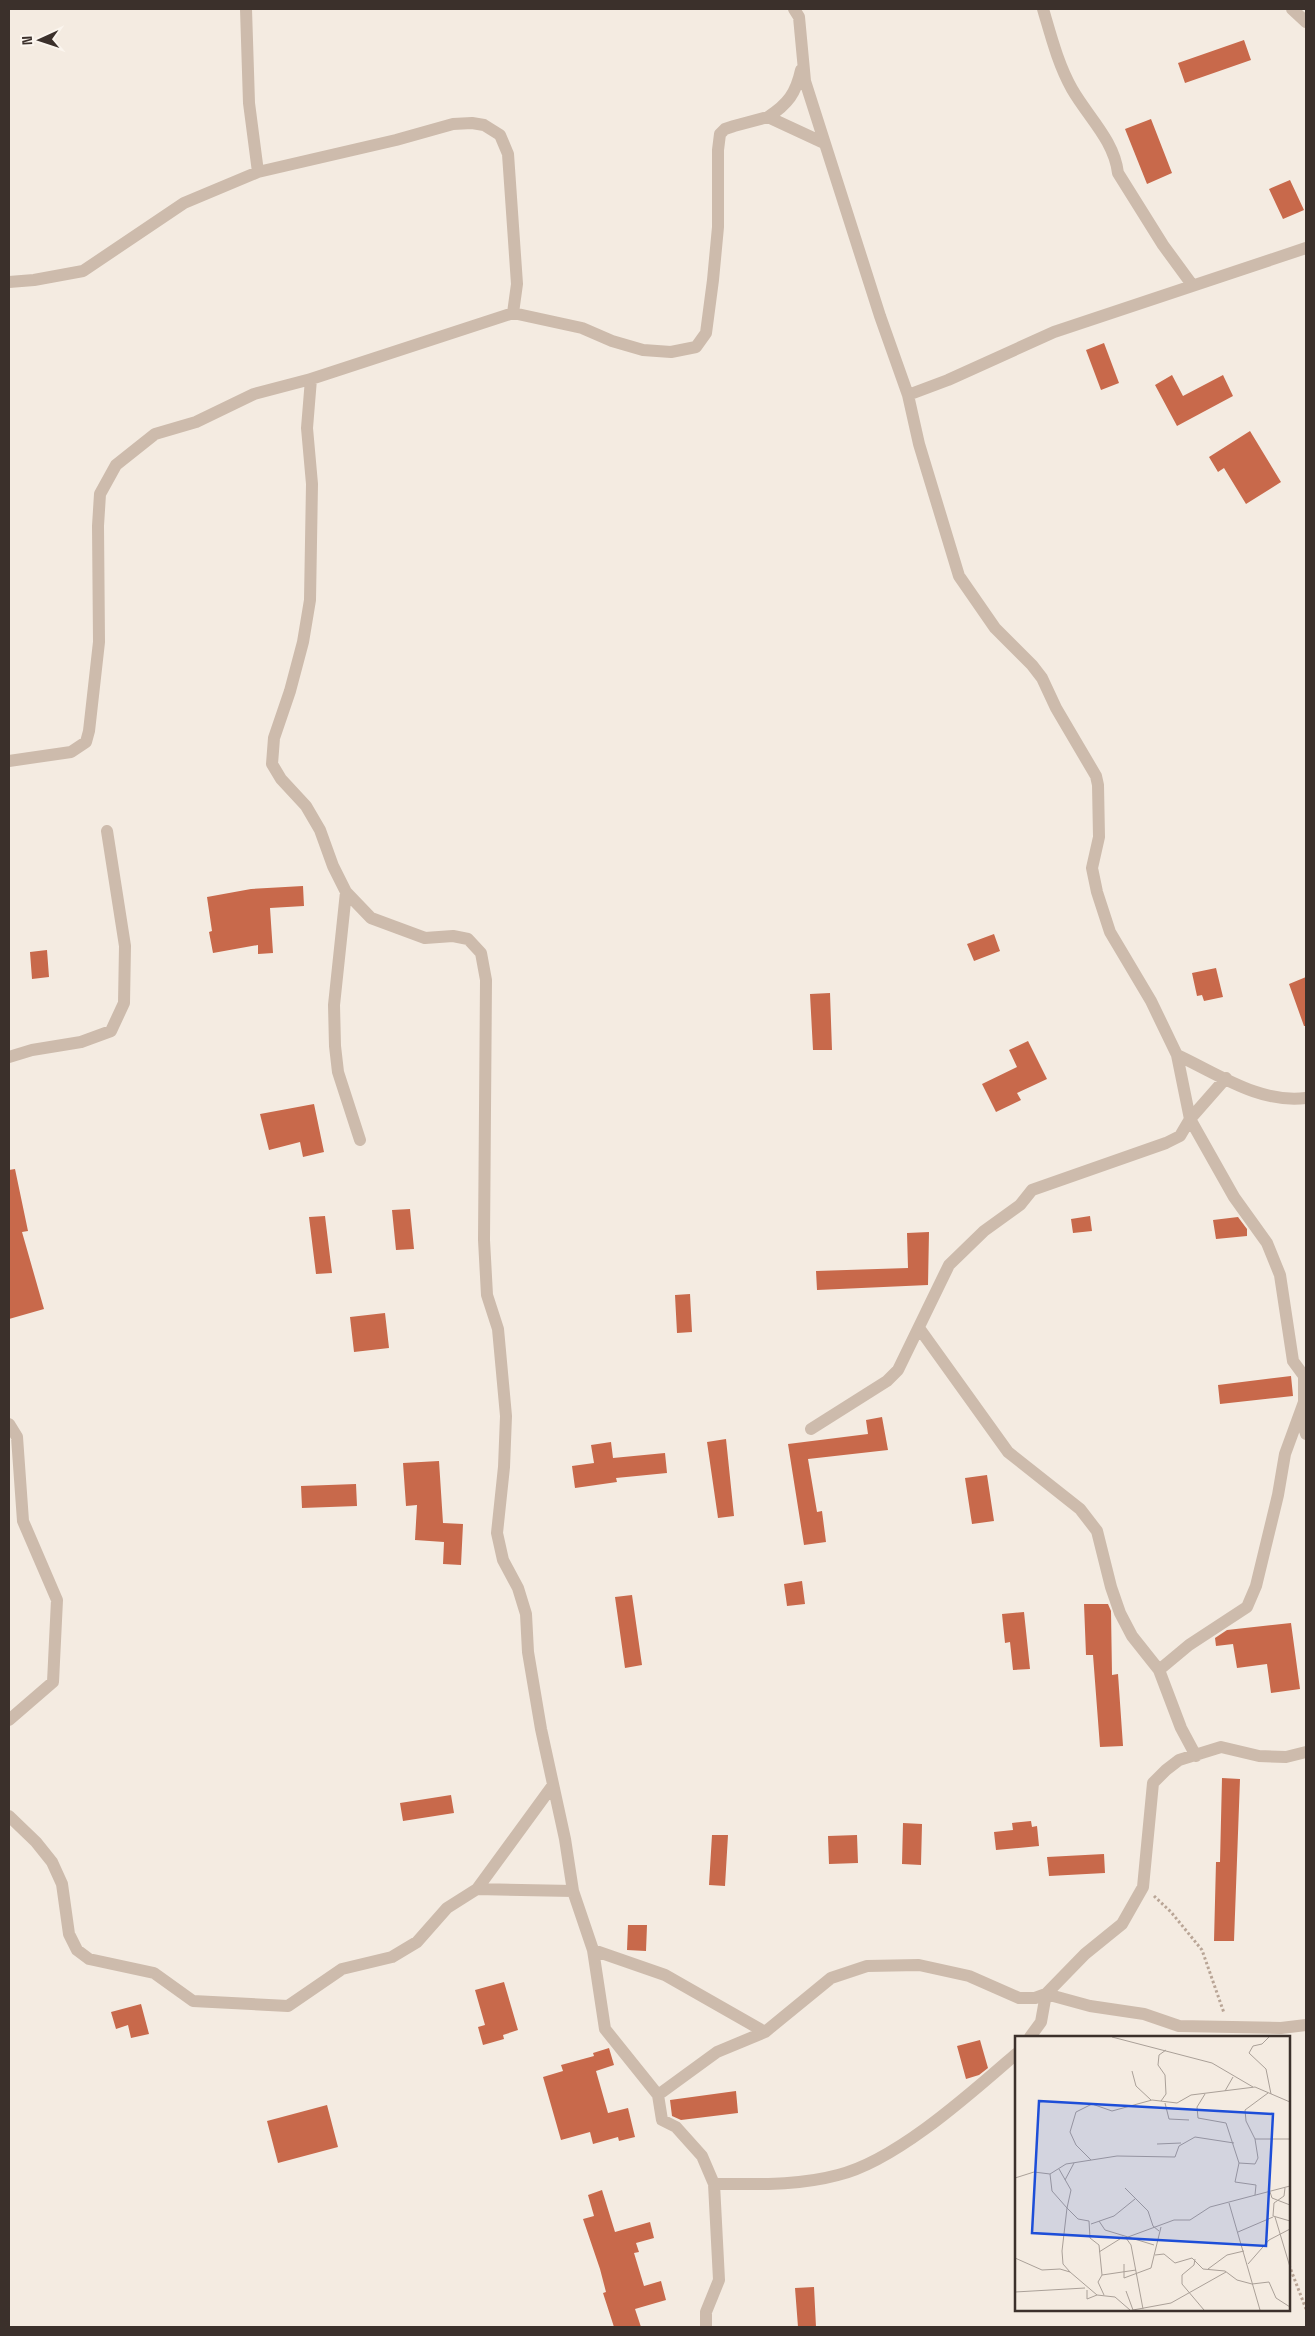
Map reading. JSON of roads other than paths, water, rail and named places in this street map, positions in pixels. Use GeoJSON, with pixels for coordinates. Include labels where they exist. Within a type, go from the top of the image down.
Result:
{"type":"FeatureCollection","features":[{"type":"Feature","properties":{"kind":"street"},"geometry":{"type":"LineString","coordinates":[[246,9],[249,103],[258,172]]}},
{"type":"Feature","properties":{"kind":"street"},"geometry":{"type":"LineString","coordinates":[[794,9],[799,17],[805,81],[824,144],[908,395],[919,444],[959,576],[995,628],[1032,665],[1042,678],[1056,708],[1096,776],[1098,785],[1099,837],[1092,868],[1097,892],[1110,932],[1151,1001],[1177,1054],[1190,1119],[1234,1198],[1267,1243],[1280,1275],[1292,1361],[1305,1374],[1303,1405],[1306,1434]]}},
{"type":"Feature","properties":{"kind":"street"},"geometry":{"type":"LineString","coordinates":[[1043,9],[1059,59],[1072,89],[1105,137],[1116,159],[1118,173],[1163,246],[1193,286]]}},
{"type":"Feature","properties":{"kind":"street"},"geometry":{"type":"LineString","coordinates":[[1292,9],[1306,22]]}},
{"type":"Feature","properties":{"kind":"street"},"geometry":{"type":"LineString","coordinates":[[9,761],[71,752],[86,742],[99,642],[98,526],[100,494],[116,465],[155,434],[196,422],[254,394],[311,379],[513,313],[582,328],[612,341],[643,350],[671,352],[696,346],[706,333],[713,280],[718,227],[718,150],[720,134],[725,129],[768,117],[780,110],[796,90],[802,63]]}},
{"type":"Feature","properties":{"kind":"street"},"geometry":{"type":"LineString","coordinates":[[768,117],[824,144]]}},
{"type":"Feature","properties":{"kind":"street"},"geometry":{"type":"LineString","coordinates":[[9,282],[34,280],[83,270],[184,202],[258,172],[396,140],[453,124],[472,122],[484,125],[500,136],[508,154],[517,284],[513,313]]}},
{"type":"Feature","properties":{"kind":"street"},"geometry":{"type":"LineString","coordinates":[[908,395],[948,380],[1054,332],[1306,248]]}},
{"type":"Feature","properties":{"kind":"street"},"geometry":{"type":"LineString","coordinates":[[311,379],[307,428],[312,484],[310,600],[304,642],[274,738],[272,764],[281,779],[306,806],[320,830],[333,866],[346,892],[371,918],[425,938],[453,936],[468,939],[481,954],[486,980],[484,1240],[487,1295],[498,1329],[506,1416],[498,1533],[503,1560],[518,1588],[526,1614],[530,1662],[541,1729],[565,1839],[573,1891],[593,1950],[605,2029],[658,2095],[662,2120],[676,2127],[702,2156],[714,2184],[719,2280],[706,2312],[706,2327]]}},
{"type":"Feature","properties":{"kind":"street"},"geometry":{"type":"LineString","coordinates":[[9,1057],[32,1050],[81,1042],[111,1031],[124,1003],[125,946],[107,831]]}},
{"type":"Feature","properties":{"kind":"street"},"geometry":{"type":"LineString","coordinates":[[346,892],[334,1005],[335,1046],[338,1072],[360,1140]]}},
{"type":"Feature","properties":{"kind":"street"},"geometry":{"type":"LineString","coordinates":[[1177,1054],[1264,1096],[1281,1099],[1306,1098]]}},
{"type":"Feature","properties":{"kind":"street"},"geometry":{"type":"LineString","coordinates":[[811,1429],[887,1380],[898,1370],[949,1265],[984,1231],[1020,1205],[1032,1190],[1166,1143],[1180,1136],[1190,1119],[1226,1078]]}},
{"type":"Feature","properties":{"kind":"street"},"geometry":{"type":"LineString","coordinates":[[919,1328],[1008,1452],[1080,1508],[1097,1531],[1111,1587],[1120,1613],[1132,1636],[1159,1670],[1181,1728],[1196,1756]]}},
{"type":"Feature","properties":{"kind":"street"},"geometry":{"type":"LineString","coordinates":[[1159,1670],[1189,1645],[1247,1607],[1256,1586],[1278,1495],[1285,1454],[1303,1405]]}},
{"type":"Feature","properties":{"kind":"street"},"geometry":{"type":"LineString","coordinates":[[9,1424],[17,1437],[23,1521],[57,1600],[53,1682],[9,1720]]}},
{"type":"Feature","properties":{"kind":"street"},"geometry":{"type":"LineString","coordinates":[[658,2095],[717,2052],[765,2032],[783,2019],[805,1997],[831,1978],[867,1966],[919,1965],[969,1976],[1019,1998],[1035,1998],[1046,1994],[1085,1954],[1122,1924],[1143,1886],[1153,1783],[1179,1760],[1221,1747],[1259,1756],[1286,1757],[1306,1752]]}},
{"type":"Feature","properties":{"kind":"street"},"geometry":{"type":"LineString","coordinates":[[9,1816],[36,1842],[52,1862],[62,1884],[70,1934],[77,1950],[96,1961],[154,1973],[193,2001],[288,2006],[342,1969],[392,1957],[417,1942],[447,1908],[477,1889],[553,1785]]}},
{"type":"Feature","properties":{"kind":"street"},"geometry":{"type":"LineString","coordinates":[[477,1889],[573,1891]]}},
{"type":"Feature","properties":{"kind":"street"},"geometry":{"type":"LineString","coordinates":[[593,1950],[665,1975],[765,2032]]}},
{"type":"Feature","properties":{"kind":"street"},"geometry":{"type":"LineString","coordinates":[[1046,1994],[1090,2006],[1144,2014],[1179,2026],[1228,2025],[1280,2028],[1306,2025]]}},
{"type":"Feature","properties":{"kind":"street"},"geometry":{"type":"LineString","coordinates":[[1031,2036],[1042,2022],[1046,1994]]}},
{"type":"Feature","properties":{"kind":"street"},"geometry":{"type":"LineString","coordinates":[[714,2184],[794,2184],[840,2175],[880,2158],[972,2092],[1015,2055]]}}]}
